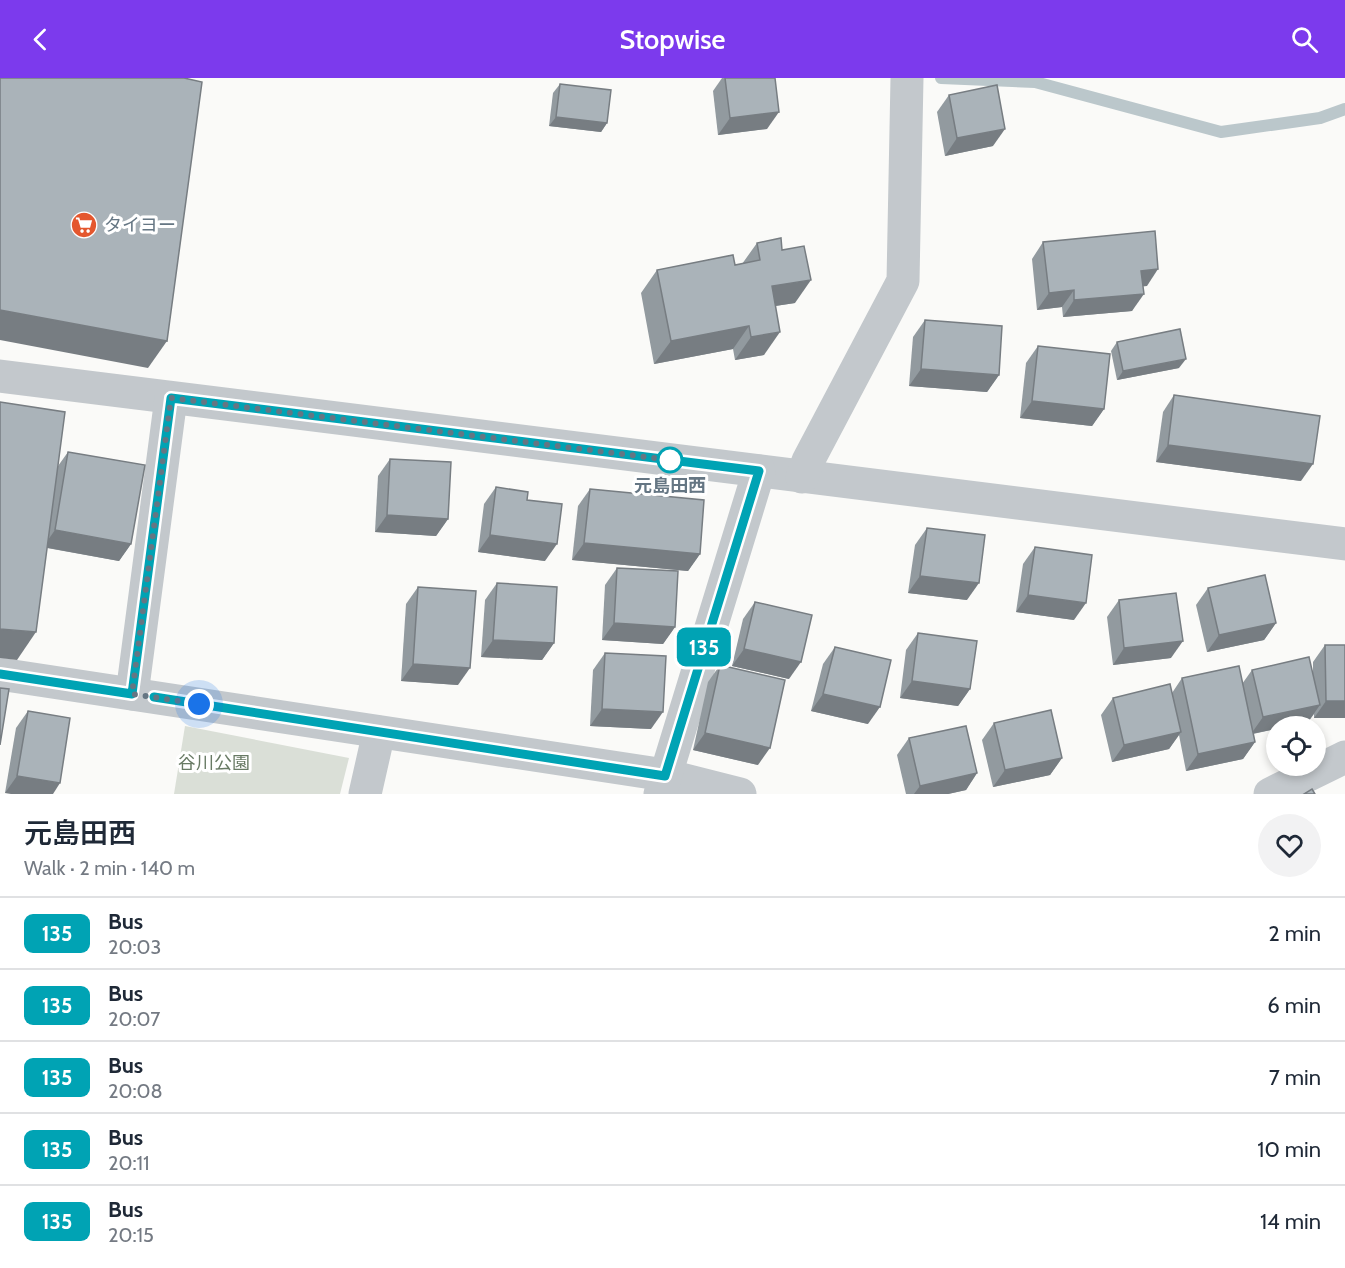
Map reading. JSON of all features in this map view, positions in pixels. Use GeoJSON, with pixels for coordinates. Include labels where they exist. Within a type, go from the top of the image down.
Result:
{"type":"FeatureCollection","features":[{"type":"Feature","properties":{"kind":"street"},"geometry":{"type":"LineString","coordinates":[[802,477],[808,461],[903,281],[907,78]]}},
{"type":"Feature","properties":{"kind":"street"},"geometry":{"type":"LineString","coordinates":[[0,376],[1345,544]]}},
{"type":"Feature","properties":{"kind":"street"},"geometry":{"type":"LineString","coordinates":[[132,694],[171,398]]}},
{"type":"Feature","properties":{"kind":"street"},"geometry":{"type":"LineString","coordinates":[[662,785],[759,471]]}},
{"type":"Feature","properties":{"kind":"street"},"geometry":{"type":"LineString","coordinates":[[0,674],[379,732],[662,785],[740,794]]}},
{"type":"Feature","properties":{"kind":"street"},"geometry":{"type":"LineString","coordinates":[[365,794],[379,732]]}},
{"type":"Feature","properties":{"kind":"street"},"geometry":{"type":"LineString","coordinates":[[1270,794],[1345,756]]}},
{"type":"Feature","properties":{"kind":"green space","name":"谷川公園"},"geometry":{"type":"Polygon","coordinates":[[[185,726],[349,758],[340,794],[174,794],[185,726]]]}},
{"type":"Feature","properties":{"kind":"building","name":"タイヨー"},"geometry":{"type":"Polygon","coordinates":[[[0,78],[184,78],[202,82],[167,341],[0,310],[0,78]]]}},
{"type":"Feature","properties":{"kind":"building"},"geometry":{"type":"Polygon","coordinates":[[[725,78],[775,78],[779,112],[730,118],[725,78]]]}},
{"type":"Feature","properties":{"kind":"building"},"geometry":{"type":"Polygon","coordinates":[[[560,84],[611,90],[607,123],[556,117],[560,84]]]}},
{"type":"Feature","properties":{"kind":"building"},"geometry":{"type":"Polygon","coordinates":[[[997,85],[1005,129],[957,138],[949,95],[997,85]]]}},
{"type":"Feature","properties":{"kind":"building"},"geometry":{"type":"Polygon","coordinates":[[[1155,231],[1158,269],[1141,271],[1144,294],[1074,300],[1074,290],[1049,293],[1043,242],[1155,231]]]}},
{"type":"Feature","properties":{"kind":"building"},"geometry":{"type":"Polygon","coordinates":[[[781,238],[782,250],[804,246],[811,280],[772,286],[780,332],[751,337],[749,326],[671,341],[657,270],[733,255],[735,265],[760,260],[757,243],[781,238]]]}},
{"type":"Feature","properties":{"kind":"building"},"geometry":{"type":"Polygon","coordinates":[[[925,320],[1002,326],[999,375],[921,369],[925,320]]]}},
{"type":"Feature","properties":{"kind":"building"},"geometry":{"type":"Polygon","coordinates":[[[1180,329],[1186,359],[1123,371],[1117,342],[1180,329]]]}},
{"type":"Feature","properties":{"kind":"building"},"geometry":{"type":"Polygon","coordinates":[[[1038,346],[1110,354],[1104,409],[1032,401],[1038,346]]]}},
{"type":"Feature","properties":{"kind":"building"},"geometry":{"type":"Polygon","coordinates":[[[1174,395],[1320,416],[1313,464],[1168,445],[1174,395]]]}},
{"type":"Feature","properties":{"kind":"building"},"geometry":{"type":"Polygon","coordinates":[[[0,402],[65,412],[36,632],[0,629],[0,402]]]}},
{"type":"Feature","properties":{"kind":"building"},"geometry":{"type":"Polygon","coordinates":[[[68,452],[145,465],[131,544],[55,530],[68,452]]]}},
{"type":"Feature","properties":{"kind":"building"},"geometry":{"type":"Polygon","coordinates":[[[390,459],[451,462],[448,519],[387,515],[390,459]]]}},
{"type":"Feature","properties":{"kind":"building"},"geometry":{"type":"Polygon","coordinates":[[[496,487],[528,492],[527,500],[562,504],[557,544],[490,535],[496,487]]]}},
{"type":"Feature","properties":{"kind":"building"},"geometry":{"type":"Polygon","coordinates":[[[590,489],[704,500],[700,554],[584,543],[590,489]]]}},
{"type":"Feature","properties":{"kind":"building"},"geometry":{"type":"Polygon","coordinates":[[[927,528],[985,535],[979,583],[920,576],[927,528]]]}},
{"type":"Feature","properties":{"kind":"building"},"geometry":{"type":"Polygon","coordinates":[[[1035,547],[1092,555],[1086,603],[1028,595],[1035,547]]]}},
{"type":"Feature","properties":{"kind":"building"},"geometry":{"type":"Polygon","coordinates":[[[617,568],[678,571],[675,627],[614,623],[617,568]]]}},
{"type":"Feature","properties":{"kind":"building"},"geometry":{"type":"Polygon","coordinates":[[[1265,575],[1276,623],[1219,635],[1208,588],[1265,575]]]}},
{"type":"Feature","properties":{"kind":"building"},"geometry":{"type":"Polygon","coordinates":[[[497,583],[557,587],[554,643],[493,640],[497,583]]]}},
{"type":"Feature","properties":{"kind":"building"},"geometry":{"type":"Polygon","coordinates":[[[418,587],[476,591],[470,668],[413,664],[418,587]]]}},
{"type":"Feature","properties":{"kind":"building"},"geometry":{"type":"Polygon","coordinates":[[[1176,593],[1183,641],[1124,648],[1119,600],[1176,593]]]}},
{"type":"Feature","properties":{"kind":"building"},"geometry":{"type":"Polygon","coordinates":[[[755,602],[812,615],[801,662],[744,649],[755,602]]]}},
{"type":"Feature","properties":{"kind":"building"},"geometry":{"type":"Polygon","coordinates":[[[918,633],[977,641],[970,689],[912,681],[918,633]]]}},
{"type":"Feature","properties":{"kind":"building"},"geometry":{"type":"Polygon","coordinates":[[[1325,645],[1345,645],[1345,701],[1326,701],[1325,645]]]}},
{"type":"Feature","properties":{"kind":"building"},"geometry":{"type":"Polygon","coordinates":[[[835,647],[891,660],[880,707],[823,694],[835,647]]]}},
{"type":"Feature","properties":{"kind":"building"},"geometry":{"type":"Polygon","coordinates":[[[605,653],[666,656],[663,712],[602,709],[605,653]]]}},
{"type":"Feature","properties":{"kind":"building"},"geometry":{"type":"Polygon","coordinates":[[[1309,657],[1320,705],[1263,717],[1252,670],[1309,657]]]}},
{"type":"Feature","properties":{"kind":"building"},"geometry":{"type":"Polygon","coordinates":[[[720,665],[785,680],[770,748],[705,733],[720,665]]]}},
{"type":"Feature","properties":{"kind":"building"},"geometry":{"type":"Polygon","coordinates":[[[1239,666],[1255,742],[1198,754],[1182,678],[1239,666]]]}},
{"type":"Feature","properties":{"kind":"building"},"geometry":{"type":"Polygon","coordinates":[[[1170,684],[1181,732],[1124,745],[1113,698],[1170,684]]]}},
{"type":"Feature","properties":{"kind":"building"},"geometry":{"type":"Polygon","coordinates":[[[0,688],[9,689],[0,745],[0,688]]]}},
{"type":"Feature","properties":{"kind":"building"},"geometry":{"type":"Polygon","coordinates":[[[1051,710],[1062,758],[1005,770],[994,723],[1051,710]]]}},
{"type":"Feature","properties":{"kind":"building"},"geometry":{"type":"Polygon","coordinates":[[[28,711],[70,718],[60,783],[17,776],[28,711]]]}},
{"type":"Feature","properties":{"kind":"building"},"geometry":{"type":"Polygon","coordinates":[[[966,726],[977,773],[920,786],[909,738],[966,726]]]}},
{"type":"Feature","properties":{"kind":"building"},"geometry":{"type":"Polygon","coordinates":[[[1312,789],[1315,794],[1304,794],[1312,789]]]}},
{"type":"Feature","properties":{"kind":"waterway"},"geometry":{"type":"LineString","coordinates":[[941,78],[1035,82],[1221,132],[1320,118],[1345,109]]}},
{"type":"Feature","properties":{"kind":"bus line","name":"135"},"geometry":{"type":"LineString","coordinates":[[0,674],[132,694],[171,398],[759,471],[665,776],[154,697]]}},
{"type":"Feature","properties":{"kind":"place","name":"タイヨー"},"geometry":{"type":"Point","coordinates":[84,225]}},
{"type":"Feature","properties":{"kind":"place","name":"元島田西"},"geometry":{"type":"Point","coordinates":[670,460]}},
{"type":"Feature","properties":{"kind":"route"},"geometry":{"type":"LineString","coordinates":[[199,704],[132,694],[171,398],[670,460]]}}]}
